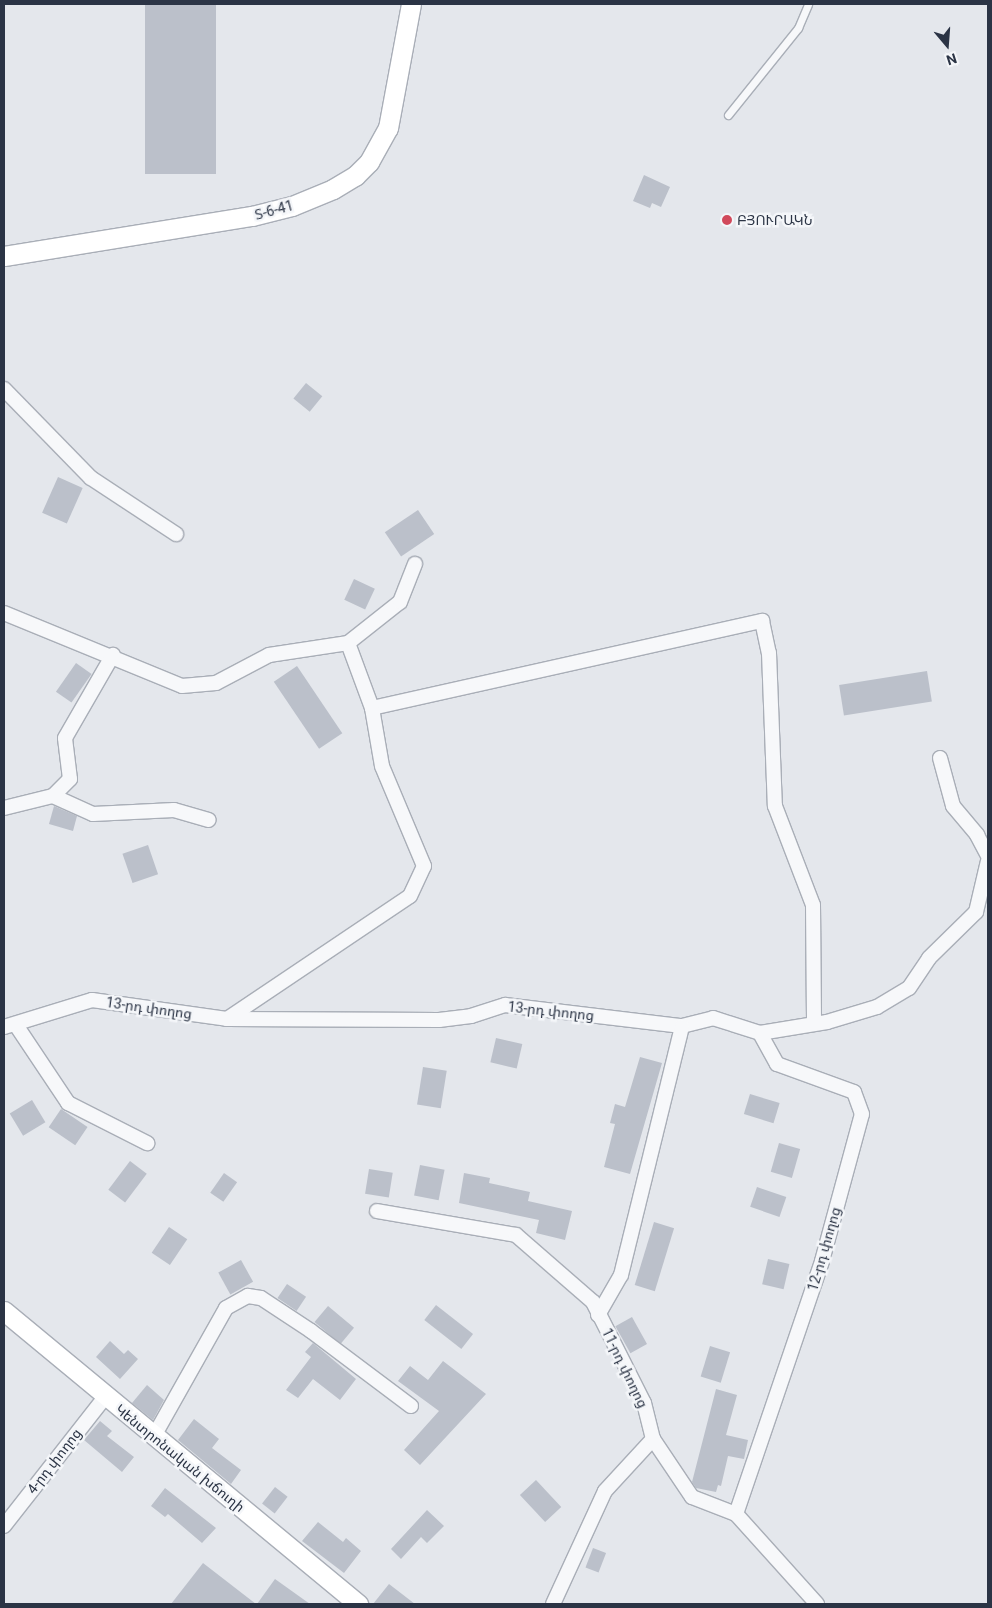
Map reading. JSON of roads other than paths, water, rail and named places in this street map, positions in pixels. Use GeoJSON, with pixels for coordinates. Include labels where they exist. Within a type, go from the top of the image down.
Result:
{"type":"FeatureCollection","features":[{"type":"Feature","properties":{"kind":"main road","name":"Տ-6-41"},"geometry":{"type":"LineString","coordinates":[[4,256],[252,216],[292,206],[333,190],[355,176],[369,162],[388,128],[411,4]]}},
{"type":"Feature","properties":{"kind":"main road","name":"Կենտրոնական խճուղի"},"geometry":{"type":"LineString","coordinates":[[4,1311],[105,1397],[358,1604]]}},
{"type":"Feature","properties":{"kind":"street"},"geometry":{"type":"LineString","coordinates":[[4,389],[91,478],[176,534]]}},
{"type":"Feature","properties":{"kind":"street"},"geometry":{"type":"LineString","coordinates":[[4,613],[113,655],[182,686],[216,683],[269,655],[348,643],[400,602],[415,564]]}},
{"type":"Feature","properties":{"kind":"street"},"geometry":{"type":"LineString","coordinates":[[372,708],[762,621],[769,653],[775,806],[813,905],[814,1022]]}},
{"type":"Feature","properties":{"kind":"street"},"geometry":{"type":"LineString","coordinates":[[227,1019],[410,896],[424,866],[382,766],[372,708],[348,643]]}},
{"type":"Feature","properties":{"kind":"street"},"geometry":{"type":"LineString","coordinates":[[4,808],[53,796],[70,779],[65,738],[113,655]]}},
{"type":"Feature","properties":{"kind":"street"},"geometry":{"type":"LineString","coordinates":[[940,758],[954,806],[977,835],[988,856]]}},
{"type":"Feature","properties":{"kind":"street"},"geometry":{"type":"LineString","coordinates":[[53,796],[93,814],[174,810],[209,820]]}},
{"type":"Feature","properties":{"kind":"street","name":"13-րդ փողոց"},"geometry":{"type":"LineString","coordinates":[[10,1026],[92,1000],[227,1019],[439,1020],[471,1016],[505,1005],[682,1026],[713,1018],[760,1033],[814,1022],[827,1022],[877,1008],[909,988],[929,958],[976,912],[988,861]]}},
{"type":"Feature","properties":{"kind":"street"},"geometry":{"type":"LineString","coordinates":[[10,1026],[68,1103],[147,1142]]}},
{"type":"Feature","properties":{"kind":"street","name":"11-րդ փողոց"},"geometry":{"type":"LineString","coordinates":[[682,1026],[621,1275],[598,1314],[644,1403],[653,1439],[692,1497],[736,1514]]}},
{"type":"Feature","properties":{"kind":"street","name":"12-րդ փողոց"},"geometry":{"type":"LineString","coordinates":[[736,1514],[822,1261],[862,1114],[854,1092],[777,1064],[760,1033]]}},
{"type":"Feature","properties":{"kind":"street"},"geometry":{"type":"LineString","coordinates":[[378,1211],[516,1236],[593,1302],[598,1314]]}},
{"type":"Feature","properties":{"kind":"street"},"geometry":{"type":"LineString","coordinates":[[154,1436],[226,1308],[248,1296],[261,1298],[311,1331],[411,1406]]}},
{"type":"Feature","properties":{"kind":"street","name":"4-րդ փողոց"},"geometry":{"type":"LineString","coordinates":[[4,1526],[105,1397]]}},
{"type":"Feature","properties":{"kind":"street"},"geometry":{"type":"LineString","coordinates":[[553,1604],[605,1491],[653,1439]]}},
{"type":"Feature","properties":{"kind":"street"},"geometry":{"type":"LineString","coordinates":[[736,1514],[817,1604]]}},
{"type":"Feature","properties":{"kind":"lane"},"geometry":{"type":"LineString","coordinates":[[728,114],[798,28],[808,4]]}},
{"type":"Feature","properties":{"kind":"place","name":"ԲՅՈՒՐԱԿՆ"},"geometry":{"type":"Point","coordinates":[727,220]}}]}
